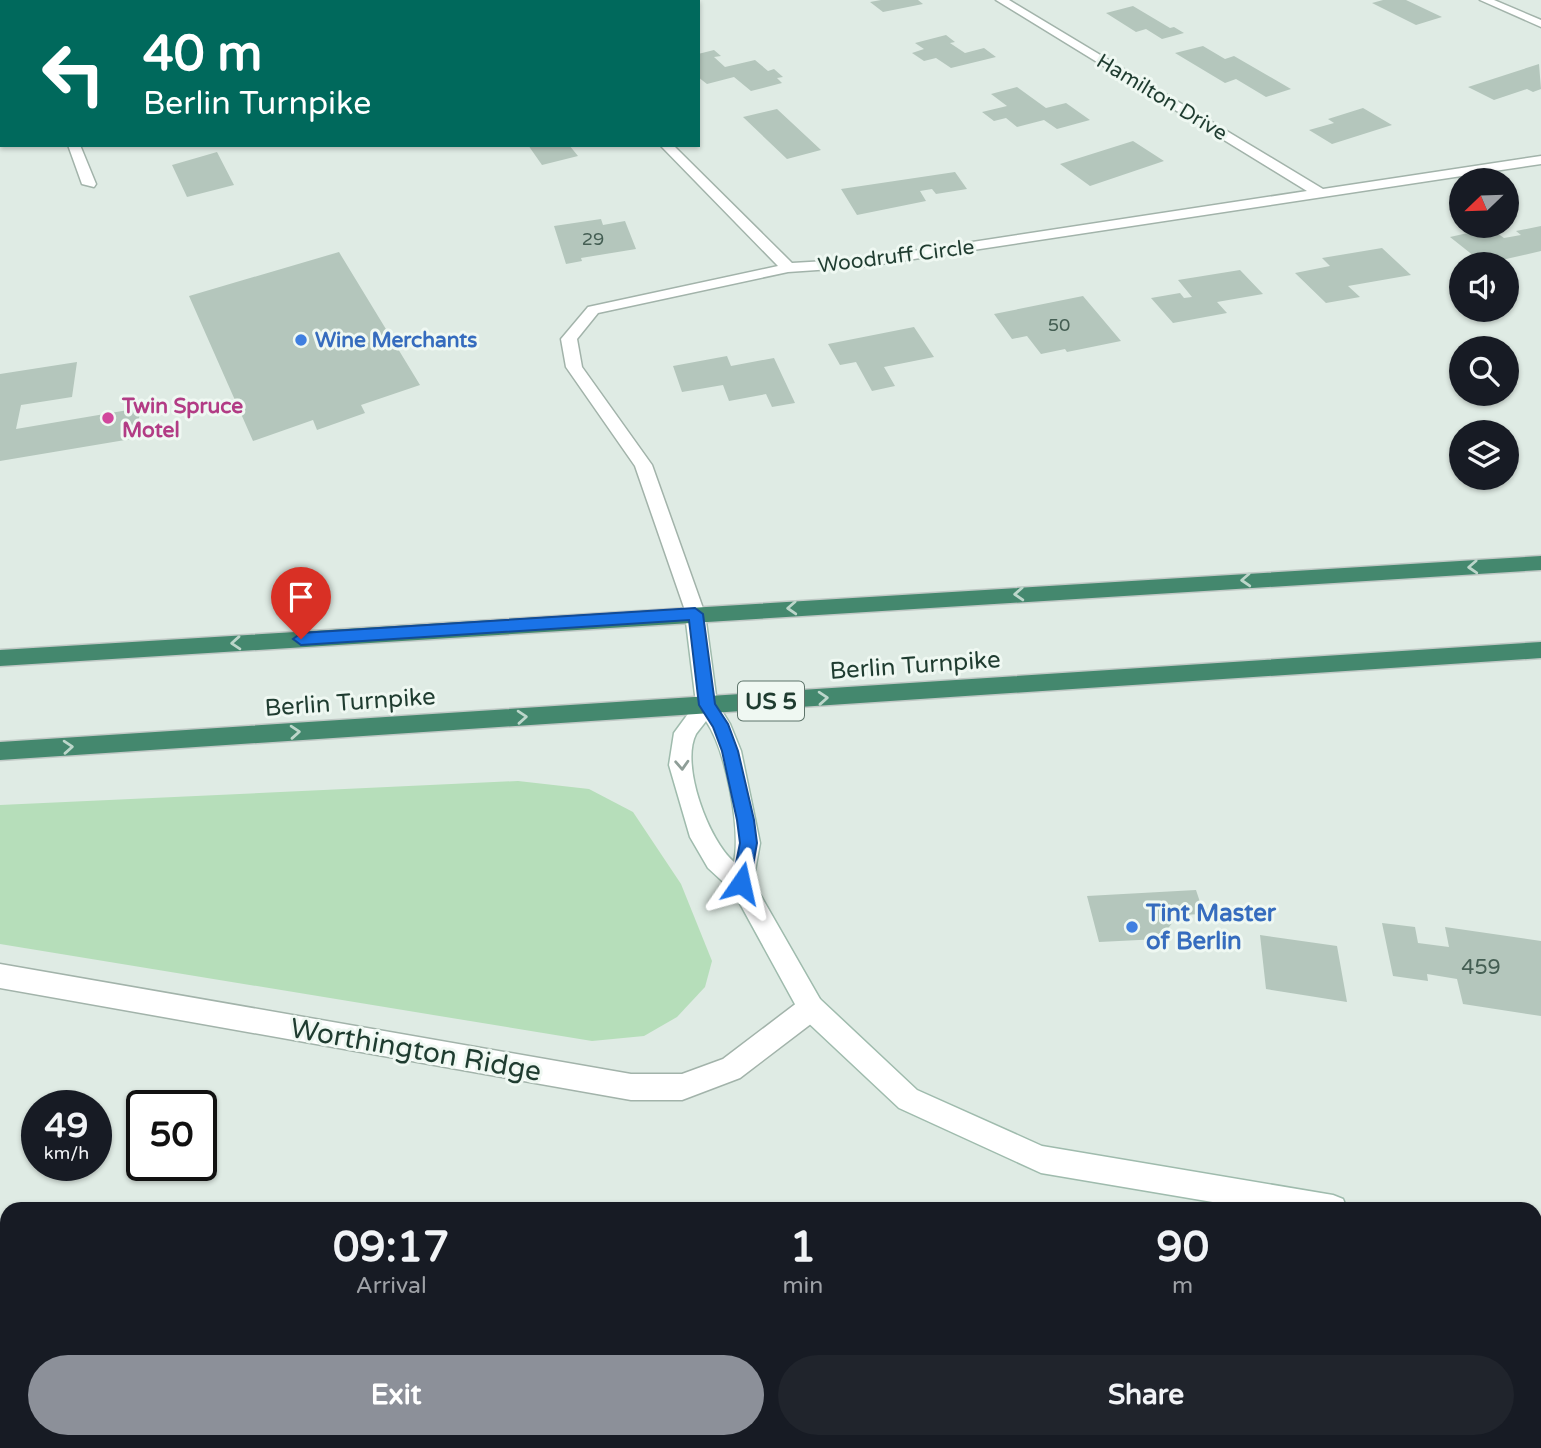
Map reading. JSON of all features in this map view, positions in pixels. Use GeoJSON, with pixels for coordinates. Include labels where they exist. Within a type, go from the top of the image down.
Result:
{"type":"FeatureCollection","features":[{"type":"Feature","properties":{"kind":"highway"},"geometry":{"type":"LineString","coordinates":[[0,658],[1541,562]]}},
{"type":"Feature","properties":{"kind":"highway","name":"Berlin Turnpike"},"geometry":{"type":"LineString","coordinates":[[0,751],[1541,650]]}},
{"type":"Feature","properties":{"kind":"street","name":"Hamilton Drive"},"geometry":{"type":"LineString","coordinates":[[1002,0],[1323,195]]}},
{"type":"Feature","properties":{"kind":"street"},"geometry":{"type":"LineString","coordinates":[[1485,0],[1541,24]]}},
{"type":"Feature","properties":{"kind":"street"},"geometry":{"type":"LineString","coordinates":[[75,147],[89,184]]}},
{"type":"Feature","properties":{"kind":"street"},"geometry":{"type":"LineString","coordinates":[[669,147],[788,268]]}},
{"type":"Feature","properties":{"kind":"street","name":"Woodruff Circle"},"geometry":{"type":"LineString","coordinates":[[695,614],[643,465],[574,367],[569,339],[593,310],[788,268],[861,263],[1539,162]]}},
{"type":"Feature","properties":{"kind":"street"},"geometry":{"type":"LineString","coordinates":[[695,614],[707,705],[720,724],[730,751],[749,843],[741,883]]}},
{"type":"Feature","properties":{"kind":"street"},"geometry":{"type":"LineString","coordinates":[[707,705],[685,733],[680,765],[698,830],[716,861],[741,883],[811,1007],[908,1099],[1041,1159],[1292,1202]]}},
{"type":"Feature","properties":{"kind":"street","name":"Worthington Ridge"},"geometry":{"type":"LineString","coordinates":[[0,976],[631,1087],[682,1087],[731,1069],[811,1007]]}},
{"type":"Feature","properties":{"kind":"green space"},"geometry":{"type":"Polygon","coordinates":[[[518,781],[589,789],[633,812],[681,884],[712,961],[705,987],[677,1017],[644,1036],[592,1041],[0,944],[0,805],[518,781]]]}},
{"type":"Feature","properties":{"kind":"building"},"geometry":{"type":"Polygon","coordinates":[[[918,0],[923,4],[883,12],[870,2],[918,0]]]}},
{"type":"Feature","properties":{"kind":"building"},"geometry":{"type":"Polygon","coordinates":[[[1406,0],[1442,17],[1416,25],[1372,3],[1406,0]]]}},
{"type":"Feature","properties":{"kind":"building"},"geometry":{"type":"Polygon","coordinates":[[[1133,6],[1170,28],[1174,27],[1184,33],[1162,39],[1146,29],[1136,32],[1106,13],[1133,6]]]}},
{"type":"Feature","properties":{"kind":"building"},"geometry":{"type":"Polygon","coordinates":[[[946,35],[955,42],[950,43],[965,53],[984,48],[996,57],[951,68],[936,58],[924,61],[912,53],[924,49],[915,43],[946,35]]]}},
{"type":"Feature","properties":{"kind":"building"},"geometry":{"type":"Polygon","coordinates":[[[1203,46],[1225,59],[1234,56],[1291,89],[1266,97],[1236,79],[1225,83],[1175,53],[1203,46]]]}},
{"type":"Feature","properties":{"kind":"building"},"geometry":{"type":"Polygon","coordinates":[[[714,50],[721,56],[714,57],[725,67],[755,60],[768,71],[774,69],[783,77],[777,78],[782,83],[751,91],[734,77],[707,84],[700,79],[700,54],[714,50]]]}},
{"type":"Feature","properties":{"kind":"building"},"geometry":{"type":"Polygon","coordinates":[[[1539,64],[1541,89],[1533,92],[1527,89],[1494,100],[1468,87],[1539,64]]]}},
{"type":"Feature","properties":{"kind":"building"},"geometry":{"type":"Polygon","coordinates":[[[1017,87],[1046,108],[1066,103],[1090,120],[1057,129],[1044,120],[1017,127],[1006,118],[994,121],[982,112],[1007,106],[991,94],[1017,87]]]}},
{"type":"Feature","properties":{"kind":"building"},"geometry":{"type":"Polygon","coordinates":[[[1363,108],[1392,125],[1332,144],[1309,130],[1334,123],[1328,119],[1363,108]]]}},
{"type":"Feature","properties":{"kind":"building"},"geometry":{"type":"Polygon","coordinates":[[[777,109],[821,150],[787,159],[743,117],[777,109]]]}},
{"type":"Feature","properties":{"kind":"building"},"geometry":{"type":"Polygon","coordinates":[[[1133,141],[1164,161],[1090,186],[1060,164],[1133,141]]]}},
{"type":"Feature","properties":{"kind":"building"},"geometry":{"type":"Polygon","coordinates":[[[529,147],[571,147],[578,156],[542,165],[529,147]]]}},
{"type":"Feature","properties":{"kind":"building"},"geometry":{"type":"Polygon","coordinates":[[[217,152],[234,185],[187,197],[172,165],[217,152]]]}},
{"type":"Feature","properties":{"kind":"building"},"geometry":{"type":"Polygon","coordinates":[[[955,172],[967,189],[936,194],[932,189],[920,191],[926,201],[857,215],[841,189],[955,172]]]}},
{"type":"Feature","properties":{"kind":"building"},"geometry":{"type":"Polygon","coordinates":[[[601,219],[603,225],[625,221],[636,249],[581,258],[582,261],[566,264],[554,226],[601,219]]]}},
{"type":"Feature","properties":{"kind":"building"},"geometry":{"type":"Polygon","coordinates":[[[1541,226],[1541,251],[1519,256],[1519,252],[1469,252],[1451,238],[1519,238],[1519,230],[1541,226]]]}},
{"type":"Feature","properties":{"kind":"building"},"geometry":{"type":"Polygon","coordinates":[[[1382,248],[1411,275],[1348,286],[1360,297],[1326,303],[1295,273],[1330,266],[1322,258],[1382,248]]]}},
{"type":"Feature","properties":{"kind":"building","name":"Wine Merchants"},"geometry":{"type":"Polygon","coordinates":[[[339,252],[420,385],[361,405],[365,413],[317,430],[313,420],[253,441],[189,296],[339,252]]]}},
{"type":"Feature","properties":{"kind":"building"},"geometry":{"type":"Polygon","coordinates":[[[1240,270],[1263,294],[1217,302],[1227,313],[1173,323],[1151,298],[1180,293],[1184,298],[1192,297],[1178,280],[1240,270]]]}},
{"type":"Feature","properties":{"kind":"building"},"geometry":{"type":"Polygon","coordinates":[[[1083,296],[1121,341],[1067,352],[1065,349],[1041,354],[1027,336],[1012,339],[994,314],[1083,296]]]}},
{"type":"Feature","properties":{"kind":"building"},"geometry":{"type":"Polygon","coordinates":[[[914,327],[934,357],[884,367],[895,386],[872,391],[856,362],[840,365],[828,344],[914,327]]]}},
{"type":"Feature","properties":{"kind":"building"},"geometry":{"type":"Polygon","coordinates":[[[727,356],[731,366],[774,358],[795,403],[772,407],[766,394],[729,401],[723,385],[682,392],[673,366],[727,356]]]}},
{"type":"Feature","properties":{"kind":"building","name":"Twin Spruce Motel"},"geometry":{"type":"Polygon","coordinates":[[[77,362],[72,397],[21,405],[16,429],[140,408],[137,438],[0,461],[0,374],[77,362]]]}},
{"type":"Feature","properties":{"kind":"building","name":"Tint Master of Berlin"},"geometry":{"type":"Polygon","coordinates":[[[1196,890],[1204,914],[1179,915],[1159,939],[1099,942],[1087,896],[1196,890]]]}},
{"type":"Feature","properties":{"kind":"building"},"geometry":{"type":"Polygon","coordinates":[[[1382,923],[1415,927],[1418,943],[1449,947],[1445,927],[1541,941],[1541,1016],[1463,1004],[1457,979],[1427,974],[1428,981],[1393,976],[1382,923]]]}},
{"type":"Feature","properties":{"kind":"building"},"geometry":{"type":"Polygon","coordinates":[[[1260,935],[1337,946],[1347,1002],[1266,989],[1260,935]]]}},
{"type":"Feature","properties":{"kind":"place","name":"Wine Merchants"},"geometry":{"type":"Point","coordinates":[301,340]}},
{"type":"Feature","properties":{"kind":"place","name":"Twin Spruce Motel"},"geometry":{"type":"Point","coordinates":[108,418]}},
{"type":"Feature","properties":{"kind":"place","name":"Tint Master of Berlin"},"geometry":{"type":"Point","coordinates":[1132,927]}},
{"type":"Feature","properties":{"kind":"route"},"geometry":{"type":"LineString","coordinates":[[301,639],[695,614],[707,705],[720,724],[730,751],[749,843],[741,883]]}}]}
